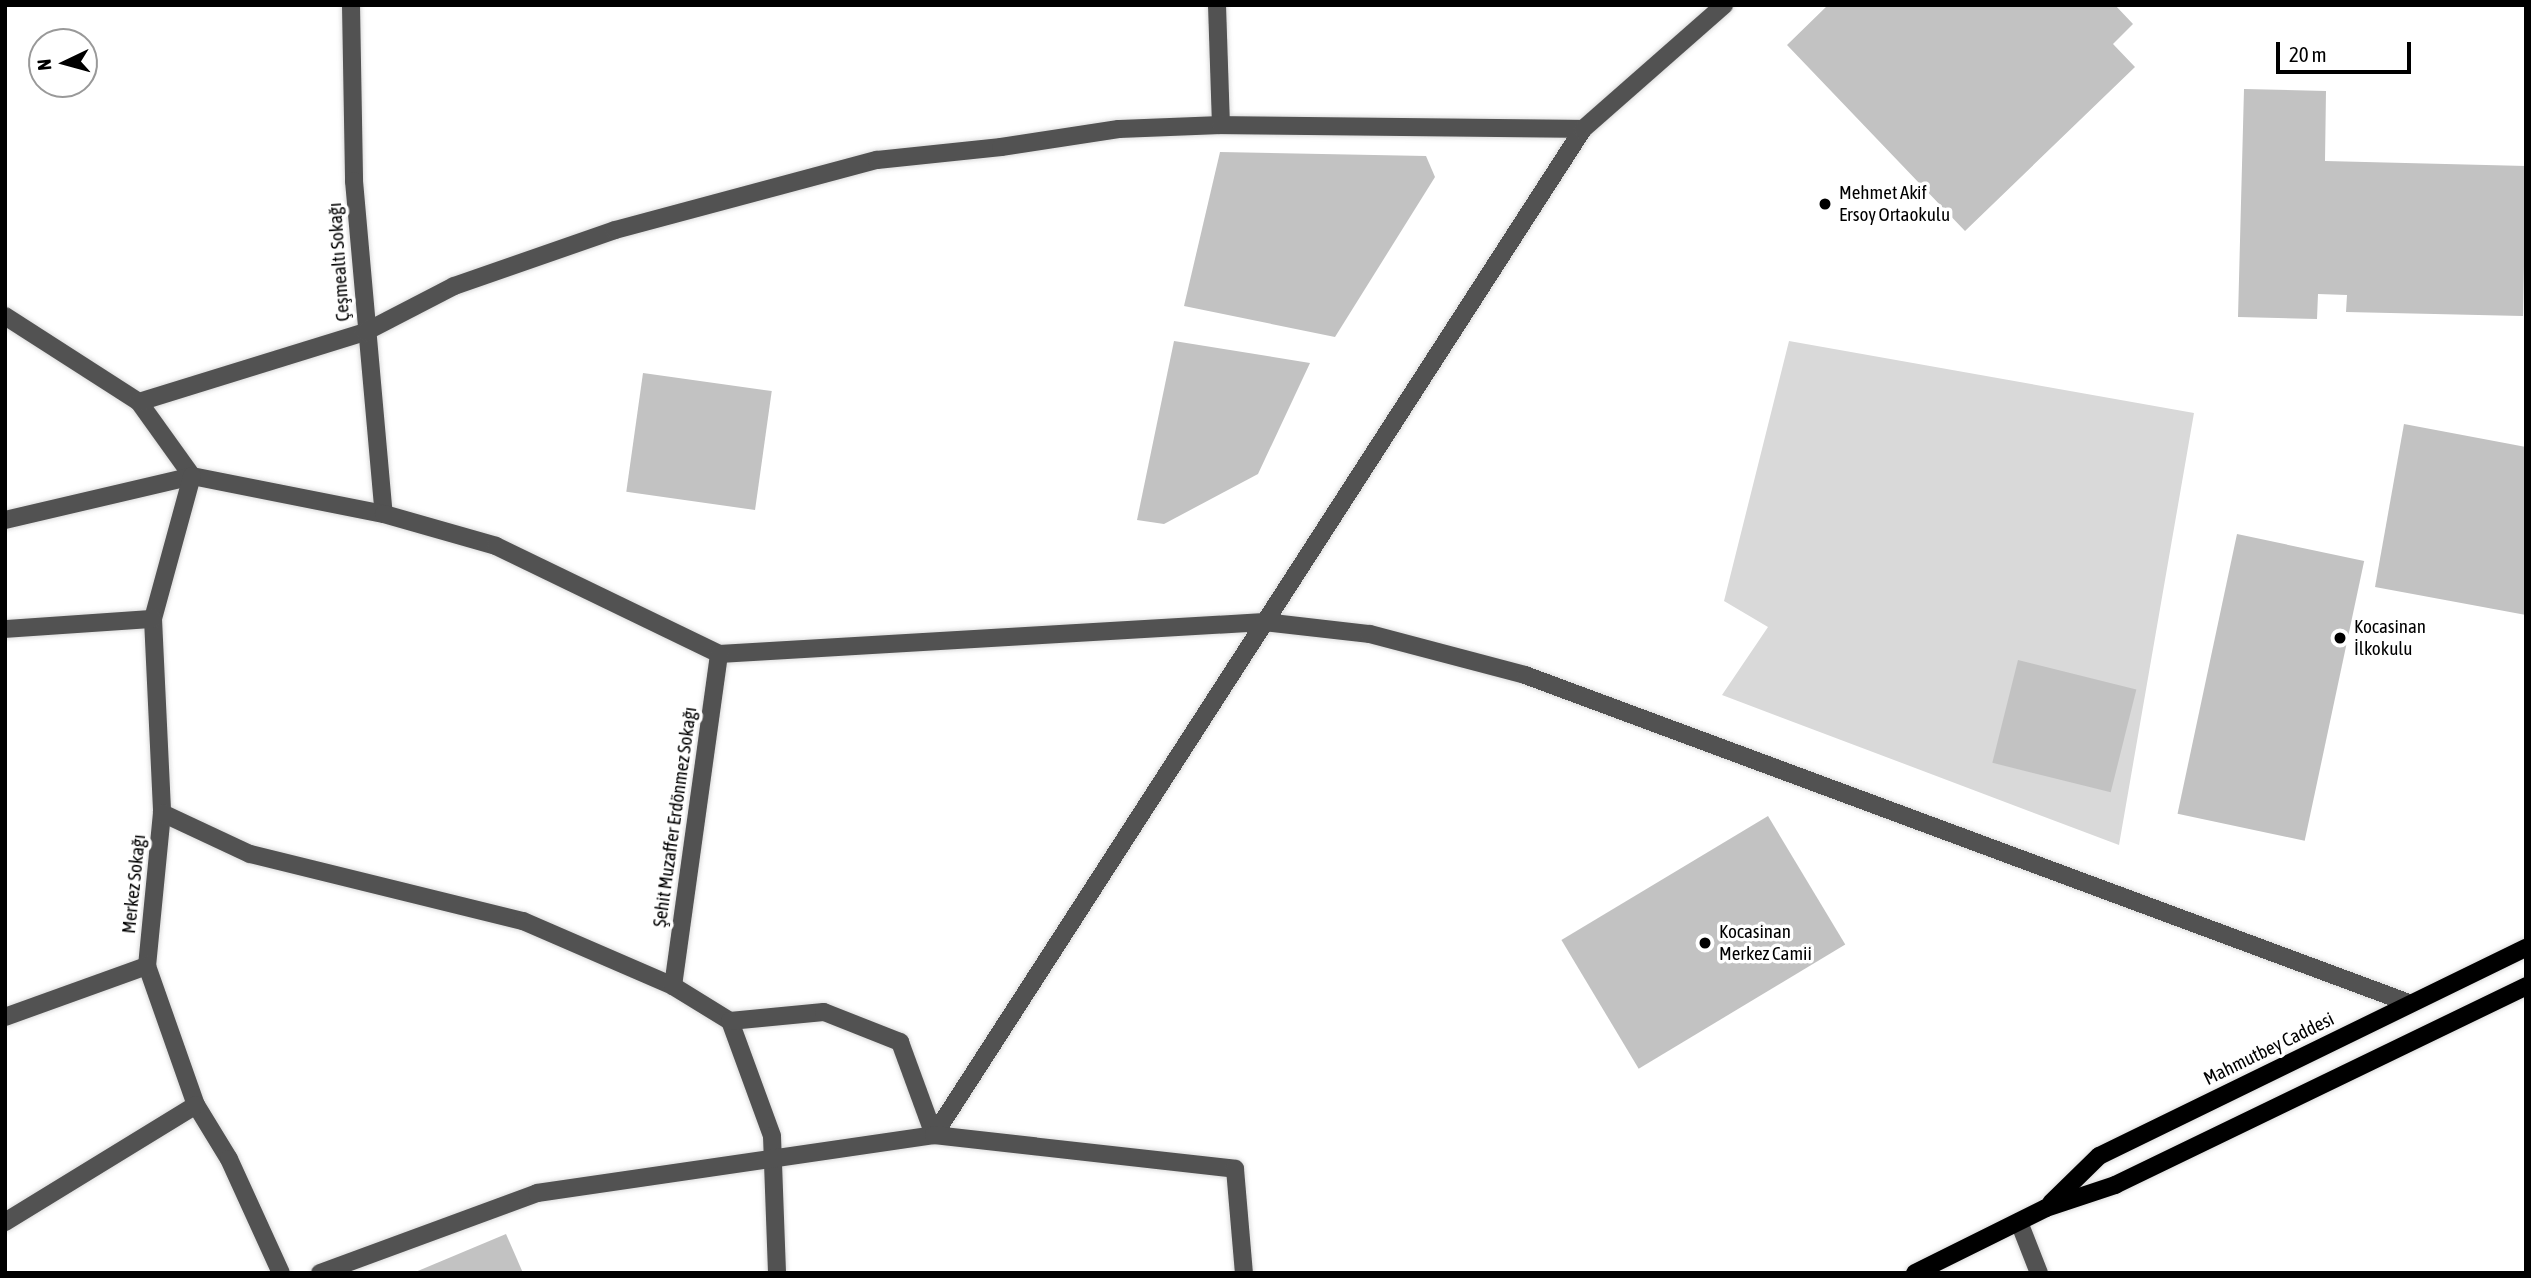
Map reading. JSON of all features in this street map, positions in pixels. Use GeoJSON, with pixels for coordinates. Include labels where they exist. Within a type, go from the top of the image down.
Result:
{"type":"FeatureCollection","features":[{"type":"Feature","properties":{"kind":"main road","name":"Mahmutbey Caddesi"},"geometry":{"type":"LineString","coordinates":[[2046,1208],[2099,1156],[2526,948]]}},
{"type":"Feature","properties":{"kind":"main road","name":"Mahmutbey Caddesi"},"geometry":{"type":"LineString","coordinates":[[1915,1273],[2046,1208],[2115,1185],[2526,986]]}},
{"type":"Feature","properties":{"kind":"street","name":"Çeşmealtı Sokağı"},"geometry":{"type":"LineString","coordinates":[[351,5],[354,181],[365,332],[384,514]]}},
{"type":"Feature","properties":{"kind":"street"},"geometry":{"type":"LineString","coordinates":[[1217,5],[1221,125]]}},
{"type":"Feature","properties":{"kind":"street"},"geometry":{"type":"LineString","coordinates":[[933,1135],[1583,129],[1724,5]]}},
{"type":"Feature","properties":{"kind":"street"},"geometry":{"type":"LineString","coordinates":[[139,402],[365,332],[454,286],[615,230],[877,160],[1001,147],[1119,129],[1221,125],[1583,129]]}},
{"type":"Feature","properties":{"kind":"street"},"geometry":{"type":"LineString","coordinates":[[5,316],[139,402],[192,476]]}},
{"type":"Feature","properties":{"kind":"street"},"geometry":{"type":"LineString","coordinates":[[5,520],[192,476],[384,514],[496,546],[719,654],[1264,622],[1370,634],[1525,675],[2409,1003]]}},
{"type":"Feature","properties":{"kind":"street","name":"Merkez Sokağı"},"geometry":{"type":"LineString","coordinates":[[192,476],[153,619],[162,813],[147,967],[197,1105],[229,1160],[281,1273]]}},
{"type":"Feature","properties":{"kind":"street"},"geometry":{"type":"LineString","coordinates":[[5,629],[153,619]]}},
{"type":"Feature","properties":{"kind":"street","name":"Şehit Muzaffer Erdönmez Sokağı"},"geometry":{"type":"LineString","coordinates":[[673,986],[719,654]]}},
{"type":"Feature","properties":{"kind":"street"},"geometry":{"type":"LineString","coordinates":[[162,813],[250,854],[523,921],[673,986],[730,1021],[824,1012],[900,1042],[933,1135]]}},
{"type":"Feature","properties":{"kind":"street"},"geometry":{"type":"LineString","coordinates":[[5,1017],[147,967]]}},
{"type":"Feature","properties":{"kind":"street"},"geometry":{"type":"LineString","coordinates":[[730,1021],[772,1136],[777,1273]]}},
{"type":"Feature","properties":{"kind":"street"},"geometry":{"type":"LineString","coordinates":[[5,1222],[197,1105]]}},
{"type":"Feature","properties":{"kind":"street"},"geometry":{"type":"LineString","coordinates":[[320,1273],[537,1193],[772,1156],[933,1135],[1235,1169],[1244,1273]]}},
{"type":"Feature","properties":{"kind":"street"},"geometry":{"type":"LineString","coordinates":[[2019,1222],[2039,1273]]}},
{"type":"Feature","properties":{"kind":"shaded area"},"geometry":{"type":"Polygon","coordinates":[[[1789,341],[2194,413],[2119,845],[1722,695],[1768,627],[1724,601],[1789,341]]]}},
{"type":"Feature","properties":{"kind":"building"},"geometry":{"type":"Polygon","coordinates":[[[1828,5],[2115,5],[2133,24],[2113,44],[2135,67],[1965,231],[1787,45],[1828,5]]]}},
{"type":"Feature","properties":{"kind":"building"},"geometry":{"type":"Polygon","coordinates":[[[2244,89],[2326,91],[2325,161],[2526,166],[2523,316],[2346,312],[2347,295],[2318,294],[2317,319],[2238,317],[2244,89]]]}},
{"type":"Feature","properties":{"kind":"building"},"geometry":{"type":"Polygon","coordinates":[[[1220,152],[1426,156],[1435,177],[1335,337],[1184,306],[1220,152]]]}},
{"type":"Feature","properties":{"kind":"building"},"geometry":{"type":"Polygon","coordinates":[[[1174,341],[1310,363],[1258,474],[1164,524],[1137,520],[1174,341]]]}},
{"type":"Feature","properties":{"kind":"building"},"geometry":{"type":"Polygon","coordinates":[[[643,373],[772,391],[755,510],[626,492],[643,373]]]}},
{"type":"Feature","properties":{"kind":"building"},"geometry":{"type":"Polygon","coordinates":[[[2404,424],[2526,447],[2526,615],[2375,587],[2404,424]]]}},
{"type":"Feature","properties":{"kind":"building"},"geometry":{"type":"Polygon","coordinates":[[[2237,534],[2364,561],[2305,841],[2178,814],[2237,534]]]}},
{"type":"Feature","properties":{"kind":"building"},"geometry":{"type":"Polygon","coordinates":[[[2018,660],[2136,690],[2111,792],[1992,763],[2018,660]]]}},
{"type":"Feature","properties":{"kind":"building","name":"Kocasinan Merkez Camii"},"geometry":{"type":"Polygon","coordinates":[[[1768,816],[1845,945],[1639,1069],[1561,940],[1768,816]]]}},
{"type":"Feature","properties":{"kind":"building"},"geometry":{"type":"Polygon","coordinates":[[[506,1234],[523,1273],[413,1273],[506,1234]]]}},
{"type":"Feature","properties":{"kind":"place","name":"Mehmet Akif Ersoy Ortaokulu"},"geometry":{"type":"Point","coordinates":[1825,204]}},
{"type":"Feature","properties":{"kind":"place","name":"Kocasinan İlkokulu"},"geometry":{"type":"Point","coordinates":[2340,638]}},
{"type":"Feature","properties":{"kind":"place","name":"Kocasinan Merkez Camii"},"geometry":{"type":"Point","coordinates":[1705,943]}}]}
